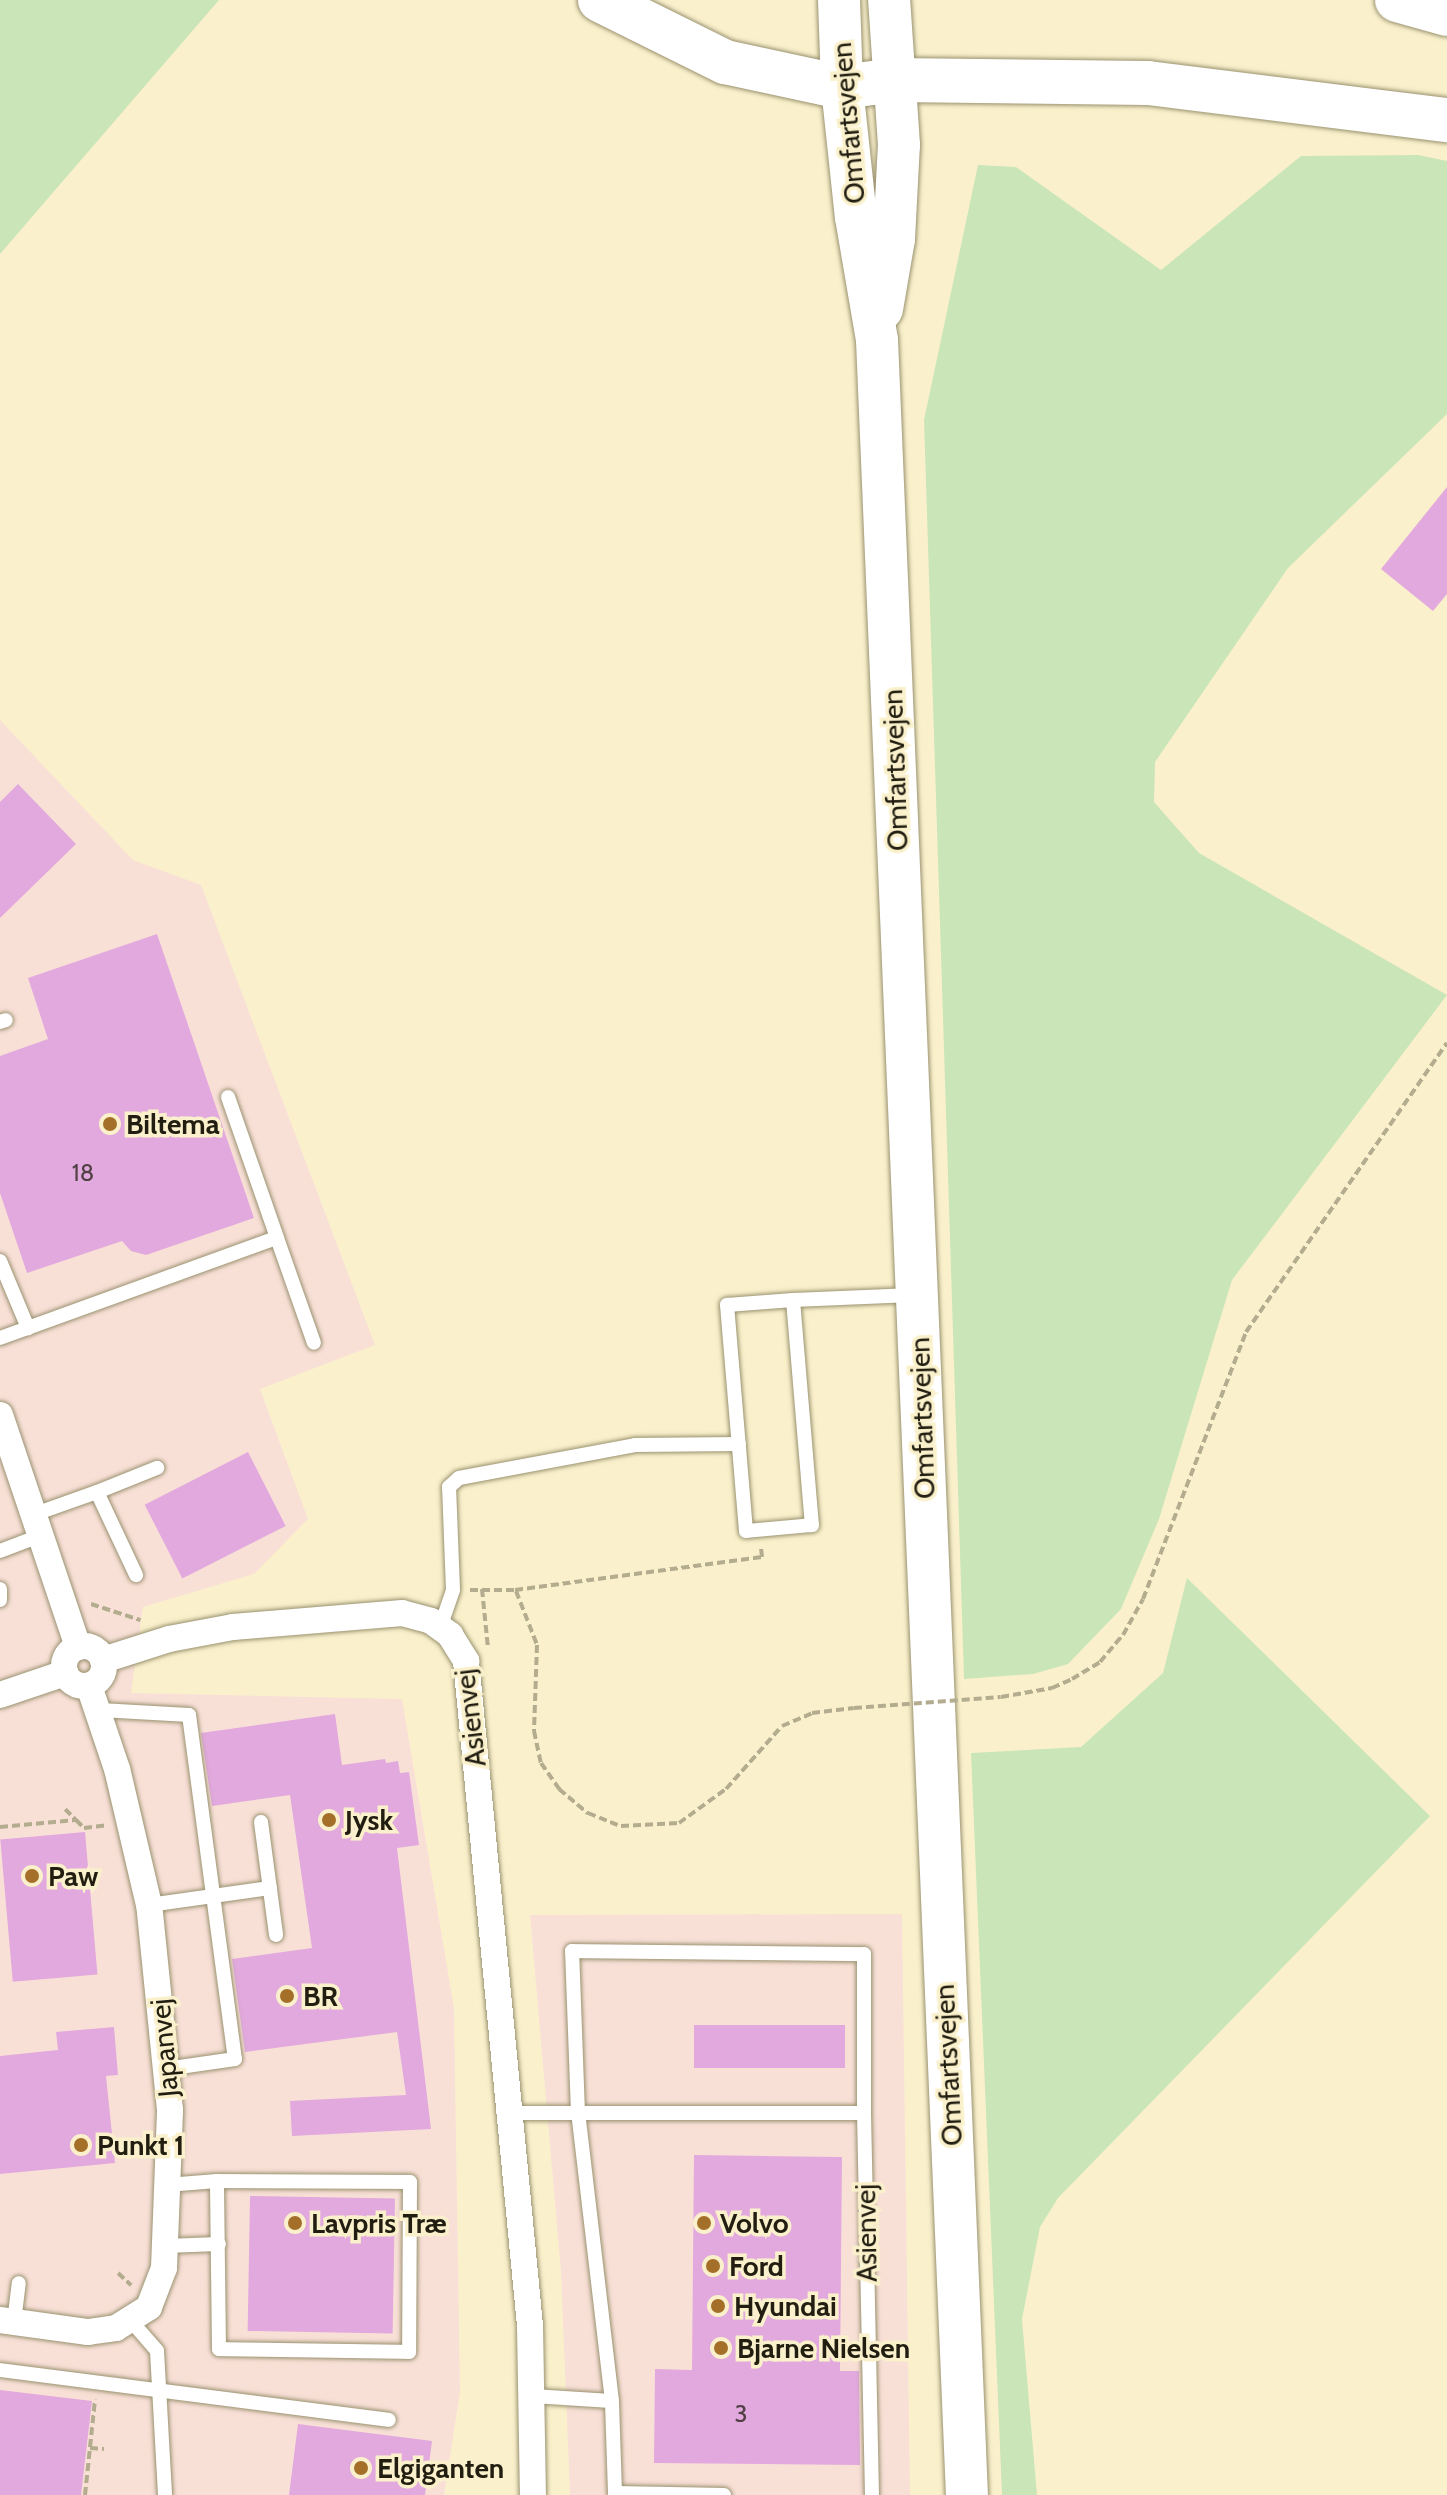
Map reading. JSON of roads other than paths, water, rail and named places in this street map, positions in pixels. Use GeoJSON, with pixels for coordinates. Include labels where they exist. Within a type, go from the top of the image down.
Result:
{"type":"FeatureCollection","features":[{"type":"Feature","properties":{"kind":"highway"},"geometry":{"type":"LineString","coordinates":[[600,0],[725,62],[842,87],[895,80],[1148,83],[1447,120]]}},
{"type":"Feature","properties":{"kind":"highway"},"geometry":{"type":"LineString","coordinates":[[1397,0],[1447,14]]}},
{"type":"Feature","properties":{"kind":"main road","name":"Omfartsvejen"},"geometry":{"type":"LineString","coordinates":[[839,0],[842,87],[856,217],[877,340],[967,2495]]}},
{"type":"Feature","properties":{"kind":"main road"},"geometry":{"type":"LineString","coordinates":[[859,0],[869,53],[895,80]]}},
{"type":"Feature","properties":{"kind":"main road","name":"Omfartsvejen"},"geometry":{"type":"LineString","coordinates":[[877,340],[894,239],[899,145],[889,0]]}},
{"type":"Feature","properties":{"kind":"street"},"geometry":{"type":"LineString","coordinates":[[0,1415],[78,1647]]}},
{"type":"Feature","properties":{"kind":"street"},"geometry":{"type":"LineString","coordinates":[[103,1660],[169,1639],[233,1627],[402,1613],[440,1628]]}},
{"type":"Feature","properties":{"kind":"street","name":"Asienvej"},"geometry":{"type":"LineString","coordinates":[[440,1628],[466,1661],[510,2113],[532,2396],[533,2495]]}},
{"type":"Feature","properties":{"kind":"street"},"geometry":{"type":"LineString","coordinates":[[78,1647],[93,1649],[103,1660],[102,1676],[89,1686],[75,1684],[65,1673],[66,1658],[78,1647]]}},
{"type":"Feature","properties":{"kind":"street"},"geometry":{"type":"LineString","coordinates":[[0,1695],[65,1673]]}},
{"type":"Feature","properties":{"kind":"street","name":"Japanvej"},"geometry":{"type":"LineString","coordinates":[[89,1686],[100,1710],[149,1905],[166,2069],[164,2268],[149,2307],[132,2322]]}},
{"type":"Feature","properties":{"kind":"street"},"geometry":{"type":"LineString","coordinates":[[7,2321],[88,2332],[132,2322]]}},
{"type":"Feature","properties":{"kind":"lane"},"geometry":{"type":"LineString","coordinates":[[228,1097],[314,1343]]}},
{"type":"Feature","properties":{"kind":"lane"},"geometry":{"type":"LineString","coordinates":[[0,1338],[277,1238]]}},
{"type":"Feature","properties":{"kind":"lane"},"geometry":{"type":"LineString","coordinates":[[0,1261],[28,1328]]}},
{"type":"Feature","properties":{"kind":"lane"},"geometry":{"type":"LineString","coordinates":[[793,1300],[812,1525],[746,1531],[727,1305],[793,1300],[917,1294]]}},
{"type":"Feature","properties":{"kind":"lane"},"geometry":{"type":"LineString","coordinates":[[440,1628],[453,1590],[449,1487],[459,1478],[635,1445],[739,1444]]}},
{"type":"Feature","properties":{"kind":"lane"},"geometry":{"type":"LineString","coordinates":[[0,1551],[38,1524],[97,1492],[157,1468]]}},
{"type":"Feature","properties":{"kind":"lane"},"geometry":{"type":"LineString","coordinates":[[97,1492],[136,1575]]}},
{"type":"Feature","properties":{"kind":"lane"},"geometry":{"type":"LineString","coordinates":[[0,1589],[0,1600]]}},
{"type":"Feature","properties":{"kind":"lane"},"geometry":{"type":"LineString","coordinates":[[100,1710],[189,1715],[235,2059],[166,2069]]}},
{"type":"Feature","properties":{"kind":"lane"},"geometry":{"type":"LineString","coordinates":[[261,1822],[276,1935]]}},
{"type":"Feature","properties":{"kind":"lane"},"geometry":{"type":"LineString","coordinates":[[149,1905],[270,1888]]}},
{"type":"Feature","properties":{"kind":"lane","name":"Asienvej"},"geometry":{"type":"LineString","coordinates":[[578,2113],[572,1951],[864,1954],[872,2495]]}},
{"type":"Feature","properties":{"kind":"lane"},"geometry":{"type":"LineString","coordinates":[[510,2113],[864,2113]]}},
{"type":"Feature","properties":{"kind":"lane"},"geometry":{"type":"LineString","coordinates":[[578,2113],[612,2401],[615,2493],[724,2495]]}},
{"type":"Feature","properties":{"kind":"lane"},"geometry":{"type":"LineString","coordinates":[[167,2185],[217,2181],[410,2182],[409,2352],[219,2349],[217,2181]]}},
{"type":"Feature","properties":{"kind":"lane"},"geometry":{"type":"LineString","coordinates":[[165,2246],[219,2244]]}},
{"type":"Feature","properties":{"kind":"lane"},"geometry":{"type":"LineString","coordinates":[[7,2321],[19,2283]]}},
{"type":"Feature","properties":{"kind":"lane"},"geometry":{"type":"LineString","coordinates":[[132,2322],[157,2351],[165,2495]]}},
{"type":"Feature","properties":{"kind":"lane"},"geometry":{"type":"LineString","coordinates":[[0,2370],[389,2420]]}},
{"type":"Feature","properties":{"kind":"lane"},"geometry":{"type":"LineString","coordinates":[[532,2396],[612,2401]]}},
{"type":"Feature","properties":{"kind":"place","name":"Biltema"},"geometry":{"type":"Point","coordinates":[110,1124]}},
{"type":"Feature","properties":{"kind":"place","name":"Jysk"},"geometry":{"type":"Point","coordinates":[329,1820]}},
{"type":"Feature","properties":{"kind":"place","name":"Paw"},"geometry":{"type":"Point","coordinates":[32,1876]}},
{"type":"Feature","properties":{"kind":"place","name":"BR"},"geometry":{"type":"Point","coordinates":[287,1996]}},
{"type":"Feature","properties":{"kind":"place","name":"Punkt 1"},"geometry":{"type":"Point","coordinates":[81,2145]}},
{"type":"Feature","properties":{"kind":"place","name":"Lavpris Træ"},"geometry":{"type":"Point","coordinates":[295,2223]}},
{"type":"Feature","properties":{"kind":"place","name":"Volvo"},"geometry":{"type":"Point","coordinates":[704,2223]}},
{"type":"Feature","properties":{"kind":"place","name":"Ford"},"geometry":{"type":"Point","coordinates":[713,2266]}},
{"type":"Feature","properties":{"kind":"place","name":"Hyundai"},"geometry":{"type":"Point","coordinates":[718,2306]}},
{"type":"Feature","properties":{"kind":"place","name":"Bjarne Nielsen"},"geometry":{"type":"Point","coordinates":[721,2348]}},
{"type":"Feature","properties":{"kind":"place","name":"Elgiganten"},"geometry":{"type":"Point","coordinates":[361,2468]}}]}
